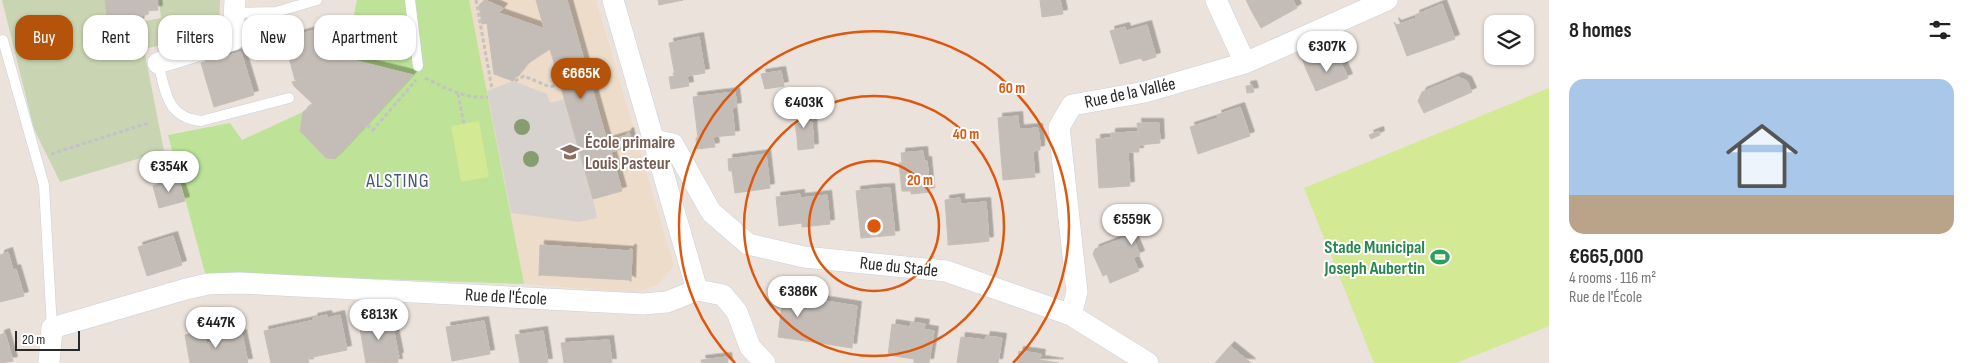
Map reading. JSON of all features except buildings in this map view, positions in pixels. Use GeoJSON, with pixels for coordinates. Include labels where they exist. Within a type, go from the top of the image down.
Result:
{"type":"FeatureCollection","features":[{"type":"Feature","properties":{"kind":"street"},"geometry":{"type":"LineString","coordinates":[[613,0],[697,290],[723,295],[737,312],[750,347],[766,363]]}},
{"type":"Feature","properties":{"kind":"street"},"geometry":{"type":"LineString","coordinates":[[1216,0],[1245,63]]}},
{"type":"Feature","properties":{"kind":"street","name":"Rue de la Vallée"},"geometry":{"type":"LineString","coordinates":[[1071,316],[1077,292],[1059,127],[1072,105],[1146,92],[1245,63],[1387,0]]}},
{"type":"Feature","properties":{"kind":"street"},"geometry":{"type":"LineString","coordinates":[[158,63],[233,40],[235,6]]}},
{"type":"Feature","properties":{"kind":"street","name":"Rue du Stade"},"geometry":{"type":"LineString","coordinates":[[653,140],[673,144],[711,212],[748,244],[804,257],[946,271],[1071,316],[1148,363]]}},
{"type":"Feature","properties":{"kind":"street","name":"Rue de l'École"},"geometry":{"type":"LineString","coordinates":[[52,328],[186,288],[208,284],[240,283],[643,304],[667,302],[697,290]]}},
{"type":"Feature","properties":{"kind":"street"},"geometry":{"type":"LineString","coordinates":[[49,363],[52,328]]}},
{"type":"Feature","properties":{"kind":"lane"},"geometry":{"type":"LineString","coordinates":[[235,6],[276,12],[317,0]]}},
{"type":"Feature","properties":{"kind":"lane"},"geometry":{"type":"LineString","coordinates":[[410,0],[418,66]]}},
{"type":"Feature","properties":{"kind":"lane"},"geometry":{"type":"LineString","coordinates":[[3,40],[44,185],[52,328]]}},
{"type":"Feature","properties":{"kind":"lane"},"geometry":{"type":"LineString","coordinates":[[158,63],[170,104],[182,117],[190,120],[201,120],[288,98]]}},
{"type":"Feature","properties":{"kind":"path"},"geometry":{"type":"LineString","coordinates":[[476,0],[492,89]]}},
{"type":"Feature","properties":{"kind":"path"},"geometry":{"type":"LineString","coordinates":[[367,125],[373,130],[414,84],[418,75],[458,94],[468,97],[488,97]]}},
{"type":"Feature","properties":{"kind":"path"},"geometry":{"type":"LineString","coordinates":[[515,81],[524,76],[550,87],[560,84]]}},
{"type":"Feature","properties":{"kind":"path"},"geometry":{"type":"LineString","coordinates":[[458,94],[464,124]]}},
{"type":"Feature","properties":{"kind":"path"},"geometry":{"type":"LineString","coordinates":[[36,159],[148,123]]}},
{"type":"Feature","properties":{"kind":"shaded area","name":"École primaire Louis Pasteur"},"geometry":{"type":"Polygon","coordinates":[[[469,0],[596,0],[674,266],[657,285],[635,293],[524,284],[469,0]]]}},
{"type":"Feature","properties":{"kind":"shaded area"},"geometry":{"type":"Polygon","coordinates":[[[513,81],[547,94],[550,103],[565,99],[597,218],[579,222],[511,213],[487,91],[513,81]]]}},
{"type":"Feature","properties":{"kind":"green space"},"geometry":{"type":"Polygon","coordinates":[[[2,0],[105,0],[107,15],[83,15],[83,60],[146,60],[164,151],[60,182],[34,129],[17,60],[73,60],[73,15],[15,15],[15,52],[2,0]]]}},
{"type":"Feature","properties":{"kind":"green space"},"geometry":{"type":"Polygon","coordinates":[[[159,0],[220,0],[220,15],[161,15],[159,0]]]}},
{"type":"Feature","properties":{"kind":"green space"},"geometry":{"type":"Polygon","coordinates":[[[357,0],[469,0],[524,284],[205,273],[168,135],[230,123],[242,140],[303,112],[300,131],[326,158],[335,159],[412,75],[353,60],[416,60],[416,15],[354,15],[357,0]]]}},
{"type":"Feature","properties":{"kind":"green space"},"geometry":{"type":"Polygon","coordinates":[[[158,19],[158,46],[148,48],[148,20],[158,19]]]}},
{"type":"Feature","properties":{"kind":"green space","name":"Stade Municipal Joseph Aubertin"},"geometry":{"type":"Polygon","coordinates":[[[1549,88],[1549,326],[1456,363],[1374,363],[1304,188],[1549,88]]]}},
{"type":"Feature","properties":{"kind":"green space"},"geometry":{"type":"Polygon","coordinates":[[[479,121],[489,177],[461,182],[451,126],[479,121]]]}},
{"type":"Feature","properties":{"kind":"place","name":"École primaire Louis Pasteur"},"geometry":{"type":"Point","coordinates":[570,152]}},
{"type":"Feature","properties":{"kind":"place","name":"Stade Municipal Joseph Aubertin"},"geometry":{"type":"Point","coordinates":[1440,257]}},
{"type":"Feature","properties":{"kind":"district","name":"ALSTING"},"geometry":{"type":"Point","coordinates":[398,181]}}]}
